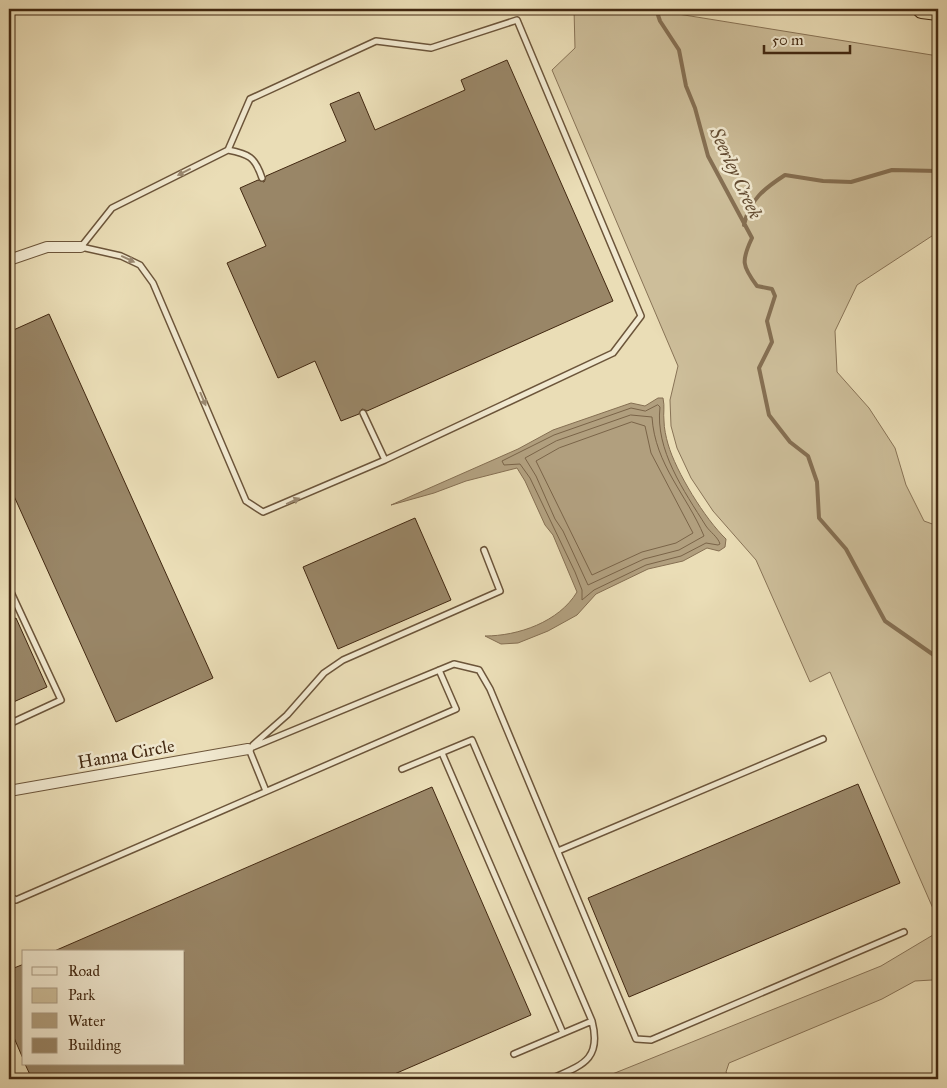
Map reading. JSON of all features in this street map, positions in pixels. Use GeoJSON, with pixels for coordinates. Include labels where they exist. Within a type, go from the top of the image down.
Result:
{"type":"FeatureCollection","features":[{"type":"Feature","properties":{"kind":"highway"},"geometry":{"type":"LineString","coordinates":[[922,9],[938,11]]}},
{"type":"Feature","properties":{"kind":"street"},"geometry":{"type":"LineString","coordinates":[[9,260],[47,247],[81,247]]}},
{"type":"Feature","properties":{"kind":"street","name":"Hanna Circle"},"geometry":{"type":"LineString","coordinates":[[9,791],[248,749]]}},
{"type":"Feature","properties":{"kind":"lane"},"geometry":{"type":"LineString","coordinates":[[228,150],[250,99],[376,41],[431,48],[517,20],[641,316],[613,353],[384,460],[275,509],[264,512],[246,501],[153,283],[140,265],[121,256],[81,247],[112,208],[228,150],[246,154],[257,163],[262,178]]}},
{"type":"Feature","properties":{"kind":"lane"},"geometry":{"type":"LineString","coordinates":[[363,413],[384,460]]}},
{"type":"Feature","properties":{"kind":"lane"},"geometry":{"type":"LineString","coordinates":[[248,749],[288,715],[324,673],[343,660],[500,591],[484,550]]}},
{"type":"Feature","properties":{"kind":"lane"},"geometry":{"type":"LineString","coordinates":[[9,588],[61,700],[9,724]]}},
{"type":"Feature","properties":{"kind":"lane"},"geometry":{"type":"LineString","coordinates":[[248,749],[454,664],[479,670],[490,689],[636,1039],[650,1040],[904,932]]}},
{"type":"Feature","properties":{"kind":"lane"},"geometry":{"type":"LineString","coordinates":[[9,896],[16,900],[456,709],[439,670]]}},
{"type":"Feature","properties":{"kind":"lane"},"geometry":{"type":"LineString","coordinates":[[558,852],[823,739]]}},
{"type":"Feature","properties":{"kind":"lane"},"geometry":{"type":"LineString","coordinates":[[402,769],[472,740],[592,1021],[595,1043],[594,1050],[588,1060],[551,1079]]}},
{"type":"Feature","properties":{"kind":"lane"},"geometry":{"type":"LineString","coordinates":[[248,749],[266,790]]}},
{"type":"Feature","properties":{"kind":"lane"},"geometry":{"type":"LineString","coordinates":[[442,753],[563,1033]]}},
{"type":"Feature","properties":{"kind":"lane"},"geometry":{"type":"LineString","coordinates":[[514,1054],[592,1021]]}},
{"type":"Feature","properties":{"kind":"lane"},"geometry":{"type":"LineString","coordinates":[[9,1075],[11,1079]]}},
{"type":"Feature","properties":{"kind":"green space"},"geometry":{"type":"Polygon","coordinates":[[[574,9],[647,9],[938,56],[938,232],[857,285],[835,331],[837,372],[869,408],[895,448],[906,485],[924,521],[938,526],[938,920],[830,672],[810,682],[756,560],[713,511],[691,478],[677,448],[671,426],[670,400],[678,366],[552,70],[575,48],[574,9]]]}},
{"type":"Feature","properties":{"kind":"green space"},"geometry":{"type":"Polygon","coordinates":[[[938,932],[938,985],[932,980],[915,981],[882,999],[729,1063],[726,1072],[730,1079],[600,1079],[881,966],[938,932]]]}},
{"type":"Feature","properties":{"kind":"water"},"geometry":{"type":"Polygon","coordinates":[[[658,398],[663,398],[666,435],[677,468],[709,520],[726,539],[725,547],[719,551],[707,548],[683,561],[648,569],[596,594],[577,615],[548,631],[518,643],[501,644],[485,636],[511,633],[537,625],[560,612],[577,592],[553,535],[545,525],[517,468],[466,481],[434,493],[391,505],[518,449],[553,430],[631,403],[645,406],[658,398]]]}},
{"type":"Feature","properties":{"kind":"building"},"geometry":{"type":"Polygon","coordinates":[[[507,60],[613,301],[367,411],[362,409],[359,414],[341,421],[315,361],[278,378],[227,263],[266,246],[240,188],[258,180],[264,182],[266,176],[346,141],[330,104],[359,92],[375,130],[465,90],[461,80],[507,60]]]}},
{"type":"Feature","properties":{"kind":"building"},"geometry":{"type":"Polygon","coordinates":[[[49,314],[213,678],[116,722],[9,485],[9,332],[49,314]]]}},
{"type":"Feature","properties":{"kind":"building"},"geometry":{"type":"Polygon","coordinates":[[[415,518],[451,600],[338,649],[303,567],[415,518]]]}},
{"type":"Feature","properties":{"kind":"building"},"geometry":{"type":"Polygon","coordinates":[[[16,618],[47,687],[9,704],[9,621],[16,618]]]}},
{"type":"Feature","properties":{"kind":"building"},"geometry":{"type":"Polygon","coordinates":[[[858,784],[900,883],[629,997],[588,898],[858,784]]]}},
{"type":"Feature","properties":{"kind":"building"},"geometry":{"type":"Polygon","coordinates":[[[432,787],[531,1015],[383,1079],[32,1079],[26,1066],[185,1066],[185,950],[57,950],[432,787]]]}},
{"type":"Feature","properties":{"kind":"building"},"geometry":{"type":"Polygon","coordinates":[[[22,965],[22,1056],[9,1026],[9,970],[22,965]]]}},
{"type":"Feature","properties":{"kind":"waterway","name":"Seerley Creek"},"geometry":{"type":"LineString","coordinates":[[656,9],[660,21],[679,50],[686,86],[695,108],[708,156],[752,238],[745,258],[748,273],[757,286],[772,289],[775,296],[767,321],[772,342],[759,368],[769,415],[790,442],[808,456],[817,482],[819,518],[846,549],[885,621],[938,658]]}},
{"type":"Feature","properties":{"kind":"waterway"},"geometry":{"type":"LineString","coordinates":[[744,225],[746,216],[754,202],[771,185],[785,175],[823,181],[851,182],[892,170],[938,171]]}}]}
